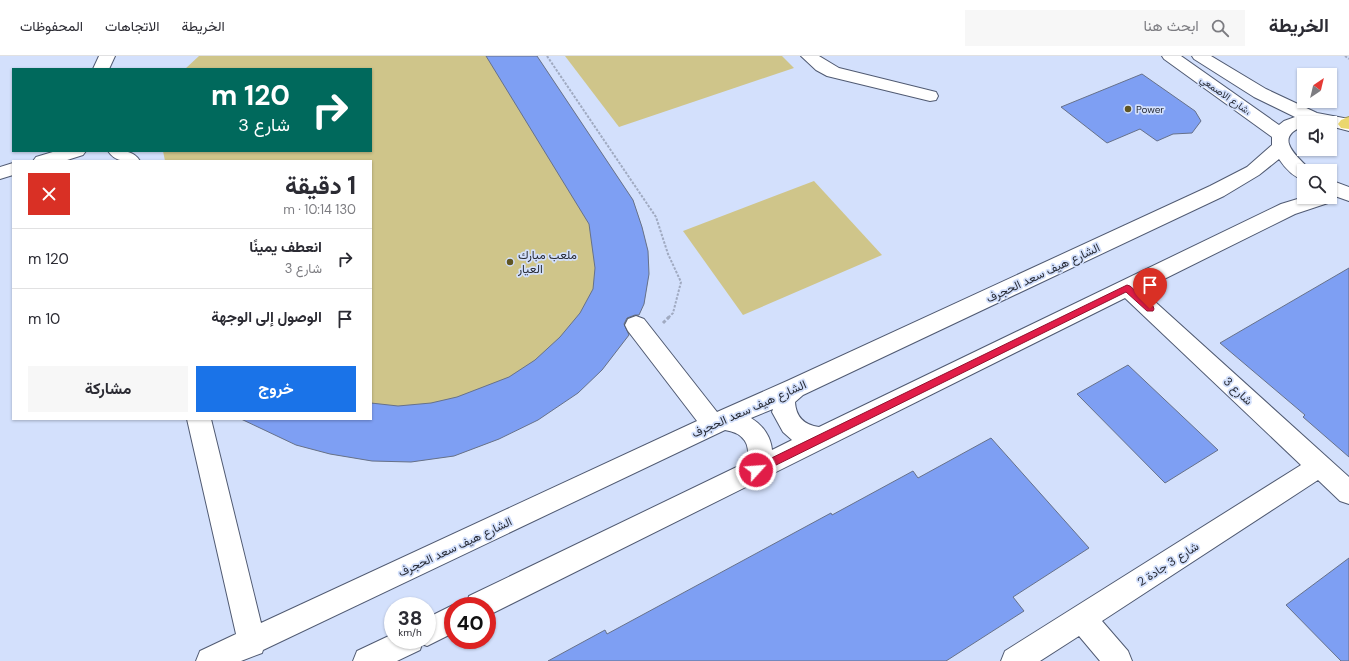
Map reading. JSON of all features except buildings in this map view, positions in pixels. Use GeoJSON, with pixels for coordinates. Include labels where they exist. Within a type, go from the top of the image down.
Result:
{"type":"FeatureCollection","features":[{"type":"Feature","properties":{"kind":"street"},"geometry":{"type":"LineString","coordinates":[[101,68],[106,56]]}},
{"type":"Feature","properties":{"kind":"street"},"geometry":{"type":"LineString","coordinates":[[809,56],[833,72],[930,96]]}},
{"type":"Feature","properties":{"kind":"street","name":"شارع الاصمعي،"},"geometry":{"type":"LineString","coordinates":[[1170,56],[1281,141]]}},
{"type":"Feature","properties":{"kind":"street","name":"شارع الاصمعي،"},"geometry":{"type":"LineString","coordinates":[[1200,56],[1260,93],[1308,116]]}},
{"type":"Feature","properties":{"kind":"street","name":"الشارع هيف سعد الحجرف"},"geometry":{"type":"LineString","coordinates":[[210,661],[252,643],[718,423],[1217,191],[1252,171],[1281,141],[1287,126],[1297,122]]}},
{"type":"Feature","properties":{"kind":"street"},"geometry":{"type":"LineString","coordinates":[[1337,122],[1348,124]]}},
{"type":"Feature","properties":{"kind":"street"},"geometry":{"type":"LineString","coordinates":[[1281,141],[1288,160],[1297,168]]}},
{"type":"Feature","properties":{"kind":"street"},"geometry":{"type":"LineString","coordinates":[[46,160],[74,152]]}},
{"type":"Feature","properties":{"kind":"street"},"geometry":{"type":"LineString","coordinates":[[118,152],[130,160]]}},
{"type":"Feature","properties":{"kind":"street"},"geometry":{"type":"LineString","coordinates":[[0,173],[12,169]]}},
{"type":"Feature","properties":{"kind":"street"},"geometry":{"type":"LineString","coordinates":[[496,598],[1288,209],[1303,204]]}},
{"type":"Feature","properties":{"kind":"street","name":"شارع 3"},"geometry":{"type":"LineString","coordinates":[[1127,288],[1349,493]]}},
{"type":"Feature","properties":{"kind":"street"},"geometry":{"type":"LineString","coordinates":[[642,332],[718,423],[734,421],[754,432],[759,442],[760,455],[756,470]]}},
{"type":"Feature","properties":{"kind":"street"},"geometry":{"type":"LineString","coordinates":[[796,388],[784,400],[784,412],[791,426],[804,435],[821,438]]}},
{"type":"Feature","properties":{"kind":"street"},"geometry":{"type":"LineString","coordinates":[[199,420],[252,643]]}},
{"type":"Feature","properties":{"kind":"street","name":"شارع 3 جادة 2"},"geometry":{"type":"LineString","coordinates":[[1016,661],[1320,466]]}},
{"type":"Feature","properties":{"kind":"street"},"geometry":{"type":"LineString","coordinates":[[1082,618],[1118,661]]}},
{"type":"Feature","properties":{"kind":"street"},"geometry":{"type":"LineString","coordinates":[[367,661],[392,649]]}},
{"type":"Feature","properties":{"kind":"path"},"geometry":{"type":"LineString","coordinates":[[547,56],[656,217],[668,254],[681,282],[673,313],[642,332]]}},
{"type":"Feature","properties":{"kind":"path"},"geometry":{"type":"LineString","coordinates":[[1345,56],[1349,59]]}},
{"type":"Feature","properties":{"kind":"shaded area","name":"ملعب مبارك العيار"},"geometry":{"type":"Polygon","coordinates":[[[199,56],[537,56],[633,200],[642,227],[648,251],[649,274],[644,304],[629,335],[602,370],[499,439],[454,456],[411,462],[372,461],[330,454],[296,445],[368,420],[372,420],[372,160],[165,160],[163,152],[372,152],[372,68],[186,68],[199,56]]]}},
{"type":"Feature","properties":{"kind":"shaded area"},"geometry":{"type":"Polygon","coordinates":[[[565,56],[782,56],[794,68],[619,127],[565,56]]]}},
{"type":"Feature","properties":{"kind":"shaded area"},"geometry":{"type":"Polygon","coordinates":[[[814,181],[882,255],[743,315],[683,231],[814,181]]]}},
{"type":"Feature","properties":{"kind":"place","name":"Power"},"geometry":{"type":"Point","coordinates":[1128,109]}},
{"type":"Feature","properties":{"kind":"place","name":"ملعب مبارك العيار"},"geometry":{"type":"Point","coordinates":[510,262]}},
{"type":"Feature","properties":{"kind":"route"},"geometry":{"type":"LineString","coordinates":[[756,470],[1127,288],[1150,309]]}}]}
